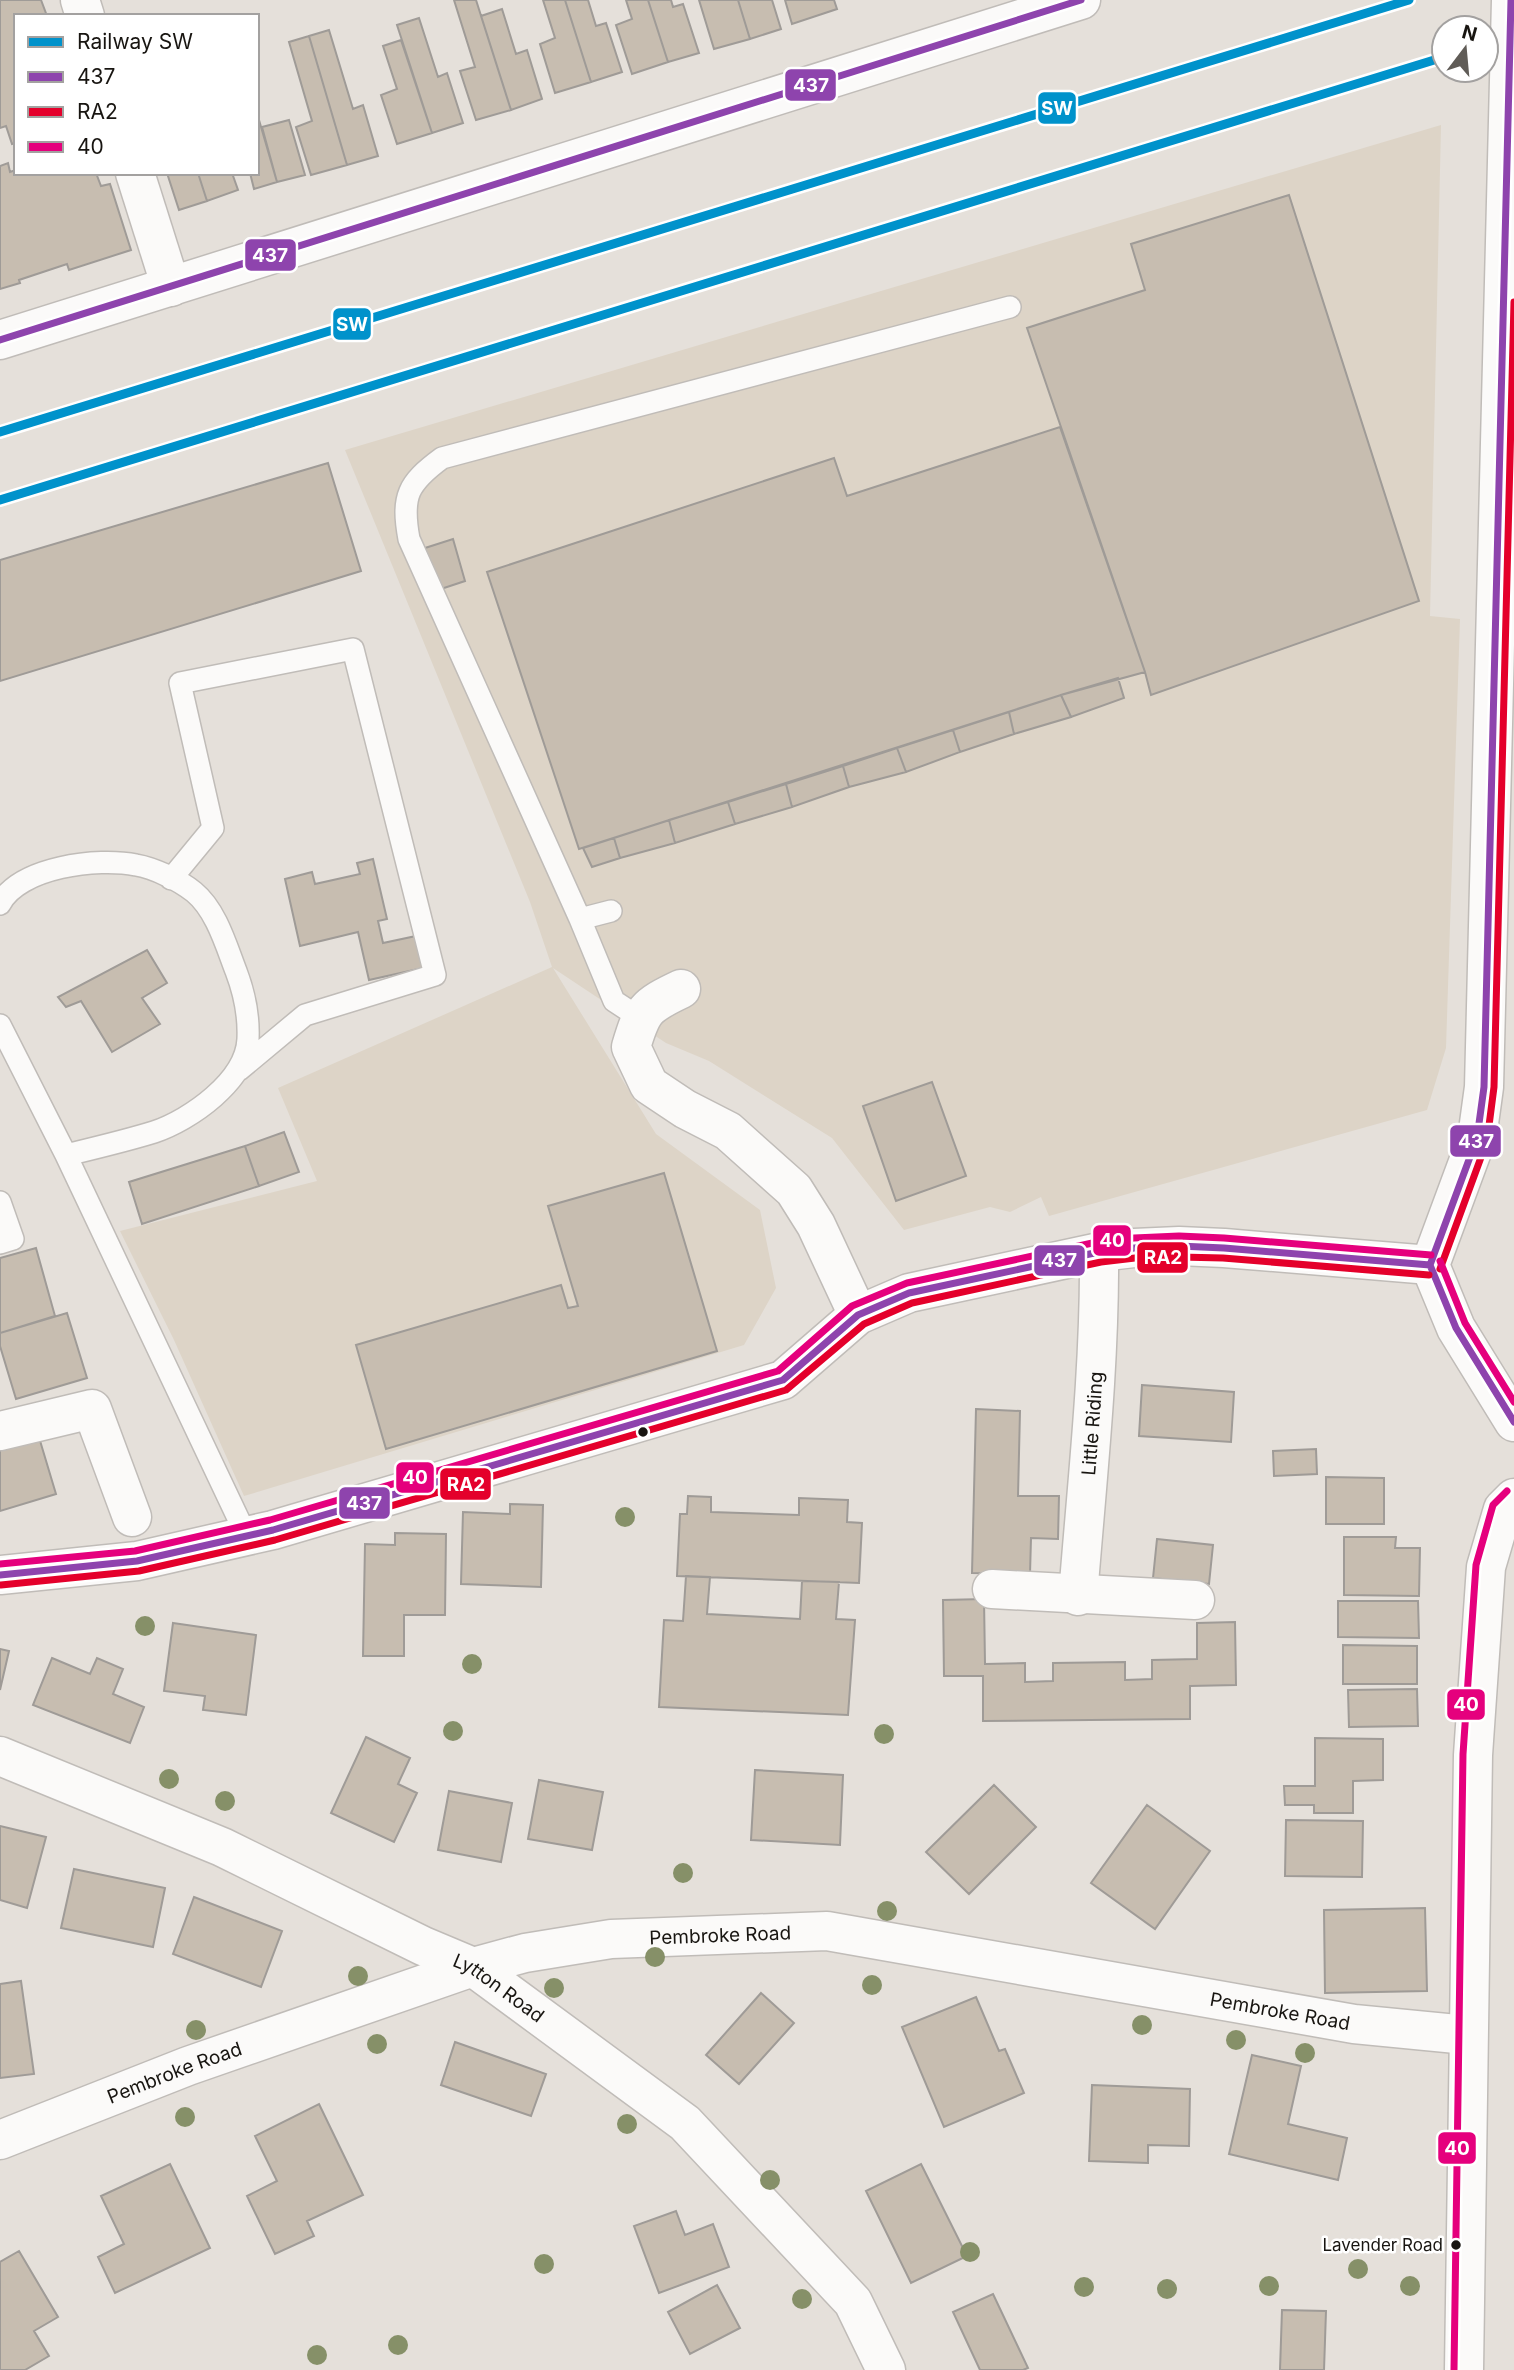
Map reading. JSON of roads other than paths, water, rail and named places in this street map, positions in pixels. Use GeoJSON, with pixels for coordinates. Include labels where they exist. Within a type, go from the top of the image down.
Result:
{"type":"FeatureCollection","features":[{"type":"Feature","properties":{"kind":"street"},"geometry":{"type":"LineString","coordinates":[[0,340],[1081,0]]}},
{"type":"Feature","properties":{"kind":"street"},"geometry":{"type":"LineString","coordinates":[[1511,0],[1504,778],[1482,1114],[1471,1158],[1430,1265],[1457,1328],[1514,1422]]}},
{"type":"Feature","properties":{"kind":"street"},"geometry":{"type":"LineString","coordinates":[[136,175],[171,287]]}},
{"type":"Feature","properties":{"kind":"street"},"geometry":{"type":"LineString","coordinates":[[681,989],[654,1002],[640,1018],[631,1047],[649,1085],[685,1110],[728,1131],[794,1190],[816,1225],[858,1315]]}},
{"type":"Feature","properties":{"kind":"street"},"geometry":{"type":"LineString","coordinates":[[0,1575],[137,1561],[247,1537],[783,1380],[858,1315],[909,1293],[1099,1252],[1134,1248],[1180,1246],[1430,1265]]}},
{"type":"Feature","properties":{"kind":"street","name":"Little Riding"},"geometry":{"type":"LineString","coordinates":[[1079,1596],[1100,1304],[1099,1252]]}},
{"type":"Feature","properties":{"kind":"street"},"geometry":{"type":"LineString","coordinates":[[0,1431],[92,1409],[132,1517]]}},
{"type":"Feature","properties":{"kind":"street"},"geometry":{"type":"LineString","coordinates":[[1464,2370],[1473,1755],[1486,1567],[1503,1509],[1514,1498]]}},
{"type":"Feature","properties":{"kind":"street"},"geometry":{"type":"LineString","coordinates":[[992,1589],[1079,1596],[1195,1600]]}},
{"type":"Feature","properties":{"kind":"street","name":"Lytton Road"},"geometry":{"type":"LineString","coordinates":[[0,1756],[222,1847],[423,1946],[473,1967],[685,2123],[853,2302],[886,2370]]}},
{"type":"Feature","properties":{"kind":"street","name":"Pembroke Road"},"geometry":{"type":"LineString","coordinates":[[0,2140],[188,2066],[473,1967],[525,1954],[611,1939],[827,1931],[1354,2024],[1467,2035]]}},
{"type":"Feature","properties":{"kind":"lane"},"geometry":{"type":"LineString","coordinates":[[640,1018],[614,1001],[580,919],[408,538],[404,515],[408,495],[420,474],[442,458],[1010,307]]}},
{"type":"Feature","properties":{"kind":"lane"},"geometry":{"type":"LineString","coordinates":[[66,1155],[157,1131],[199,1109],[239,1070],[305,1015],[435,975],[353,649],[180,682],[213,828],[171,879]]}},
{"type":"Feature","properties":{"kind":"lane"},"geometry":{"type":"LineString","coordinates":[[0,904],[6,892],[47,871],[99,862],[137,865],[194,892],[211,912],[241,984],[248,1041],[239,1070]]}},
{"type":"Feature","properties":{"kind":"lane"},"geometry":{"type":"LineString","coordinates":[[580,919],[611,911]]}},
{"type":"Feature","properties":{"kind":"lane"},"geometry":{"type":"LineString","coordinates":[[0,1025],[66,1155],[247,1537]]}},
{"type":"Feature","properties":{"kind":"lane"},"geometry":{"type":"LineString","coordinates":[[0,1202],[13,1239],[0,1243]]}},
{"type":"Feature","properties":{"kind":"rail line","name":"SW"},"geometry":{"type":"LineString","coordinates":[[0,432],[1409,0]]}},
{"type":"Feature","properties":{"kind":"rail line","name":"SW"},"geometry":{"type":"LineString","coordinates":[[0,500],[1430,61]]}},
{"type":"Feature","properties":{"kind":"place","name":"Lavender Road"},"geometry":{"type":"Point","coordinates":[1456,2245]}}]}
